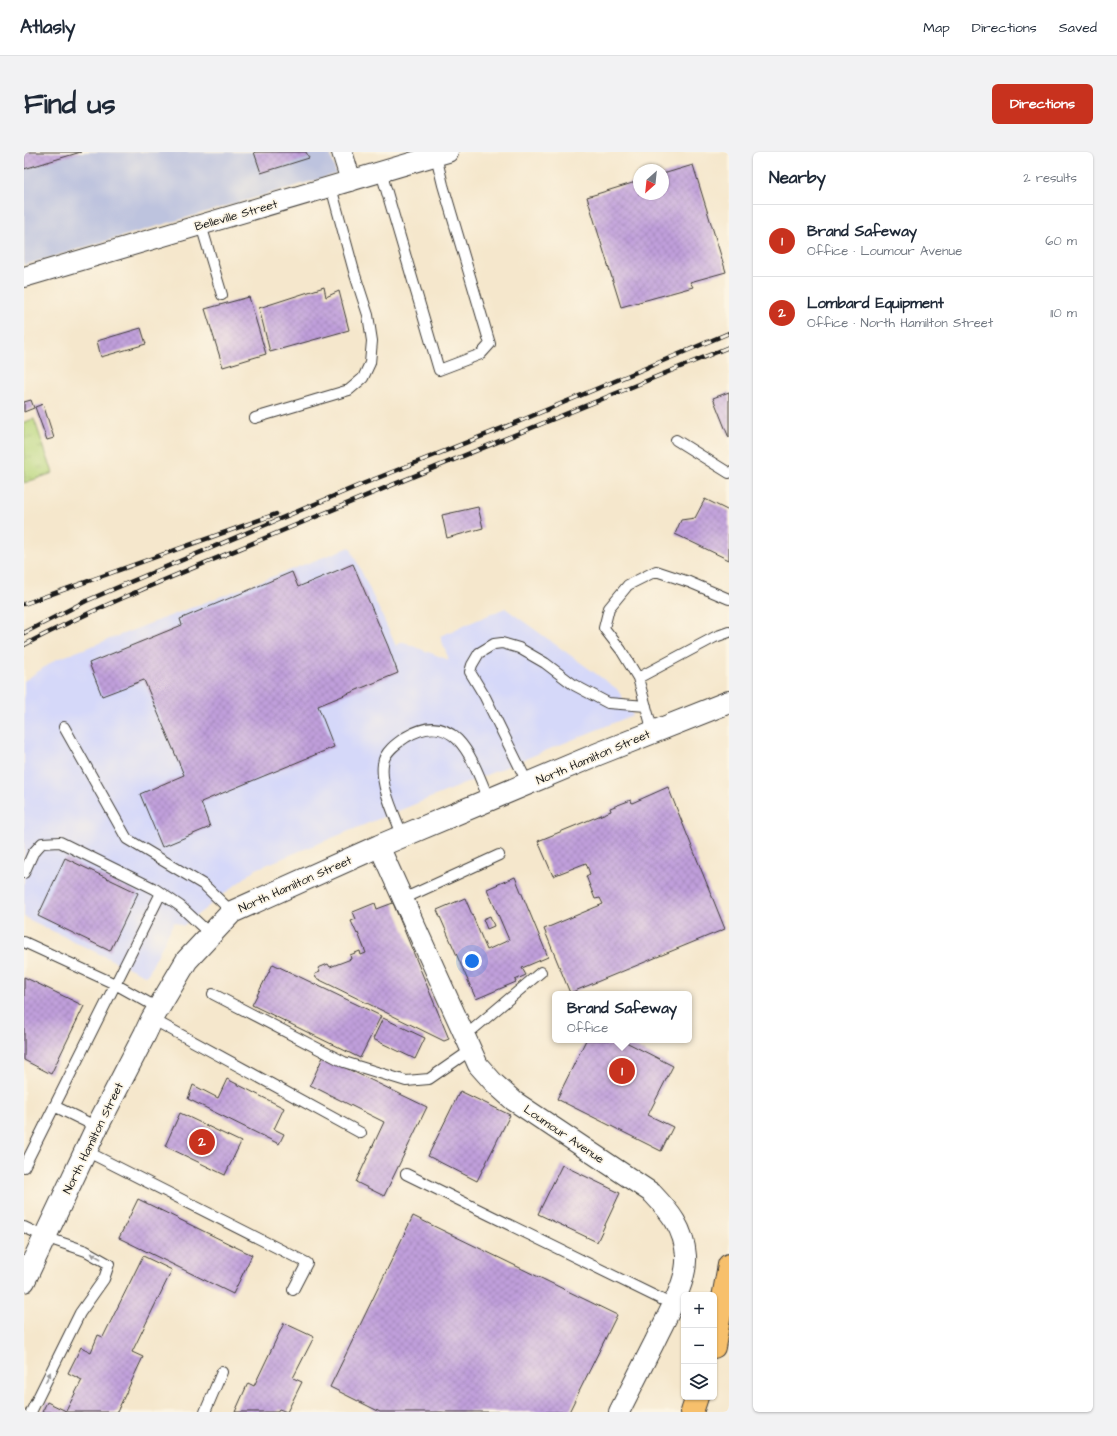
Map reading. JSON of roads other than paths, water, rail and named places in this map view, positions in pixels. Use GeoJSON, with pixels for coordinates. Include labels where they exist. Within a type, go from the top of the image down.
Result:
{"type":"FeatureCollection","features":[{"type":"Feature","properties":{"kind":"highway"},"geometry":{"type":"LineString","coordinates":[[717,1331],[729,1265]]}},
{"type":"Feature","properties":{"kind":"highway"},"geometry":{"type":"LineString","coordinates":[[717,1339],[729,1302]]}},
{"type":"Feature","properties":{"kind":"highway"},"geometry":{"type":"LineString","coordinates":[[692,1412],[696,1400]]}},
{"type":"Feature","properties":{"kind":"street"},"geometry":{"type":"LineString","coordinates":[[342,152],[351,181]]}},
{"type":"Feature","properties":{"kind":"street","name":"Belleville Street"},"geometry":{"type":"LineString","coordinates":[[24,277],[442,154]]}},
{"type":"Feature","properties":{"kind":"street","name":"North Hamilton Street"},"geometry":{"type":"LineString","coordinates":[[24,1281],[97,1128],[155,1013],[187,960],[232,912],[403,836],[729,702]]}},
{"type":"Feature","properties":{"kind":"street","name":"Loumour Avenue"},"geometry":{"type":"LineString","coordinates":[[380,846],[478,1065],[494,1083],[514,1101],[652,1192],[667,1208],[678,1224],[686,1257],[683,1278],[673,1304],[619,1412]]}},
{"type":"Feature","properties":{"kind":"lane"},"geometry":{"type":"LineString","coordinates":[[381,172],[440,370],[481,354],[490,344],[443,185],[442,154]]}},
{"type":"Feature","properties":{"kind":"lane"},"geometry":{"type":"LineString","coordinates":[[255,418],[349,390],[363,378],[370,363],[372,341],[368,314],[355,275],[331,187]]}},
{"type":"Feature","properties":{"kind":"lane"},"geometry":{"type":"LineString","coordinates":[[201,225],[222,295]]}},
{"type":"Feature","properties":{"kind":"lane"},"geometry":{"type":"LineString","coordinates":[[676,440],[729,473]]}},
{"type":"Feature","properties":{"kind":"lane"},"geometry":{"type":"LineString","coordinates":[[653,732],[638,678],[621,650],[604,628],[609,608],[628,585],[656,571],[689,582],[729,599]]}},
{"type":"Feature","properties":{"kind":"lane"},"geometry":{"type":"LineString","coordinates":[[638,678],[715,637],[729,632]]}},
{"type":"Feature","properties":{"kind":"lane"},"geometry":{"type":"LineString","coordinates":[[528,784],[485,697],[470,672],[479,653],[494,644],[502,643],[519,648],[545,663],[574,685],[608,703],[646,706]]}},
{"type":"Feature","properties":{"kind":"lane"},"geometry":{"type":"LineString","coordinates":[[64,727],[127,839],[204,885],[232,912]]}},
{"type":"Feature","properties":{"kind":"lane"},"geometry":{"type":"LineString","coordinates":[[403,836],[382,778],[383,763],[385,756],[392,748],[411,734],[428,729],[438,729],[446,732],[462,743],[473,763],[489,800]]}},
{"type":"Feature","properties":{"kind":"lane"},"geometry":{"type":"LineString","coordinates":[[24,873],[33,853],[42,843],[60,842],[161,893],[180,906],[211,935]]}},
{"type":"Feature","properties":{"kind":"lane"},"geometry":{"type":"LineString","coordinates":[[403,899],[499,855]]}},
{"type":"Feature","properties":{"kind":"lane"},"geometry":{"type":"LineString","coordinates":[[24,1168],[161,893]]}},
{"type":"Feature","properties":{"kind":"lane"},"geometry":{"type":"LineString","coordinates":[[24,942],[115,984],[155,1013],[361,1133]]}},
{"type":"Feature","properties":{"kind":"lane"},"geometry":{"type":"LineString","coordinates":[[213,994],[344,1062],[406,1082],[429,1079],[540,972]]}},
{"type":"Feature","properties":{"kind":"lane"},"geometry":{"type":"LineString","coordinates":[[54,1106],[97,1128]]}},
{"type":"Feature","properties":{"kind":"lane"},"geometry":{"type":"LineString","coordinates":[[86,1151],[307,1263],[293,1290]]}},
{"type":"Feature","properties":{"kind":"lane"},"geometry":{"type":"LineString","coordinates":[[406,1174],[673,1304]]}},
{"type":"Feature","properties":{"kind":"lane"},"geometry":{"type":"LineString","coordinates":[[24,1227],[45,1237],[86,1251],[109,1264],[104,1279],[80,1313],[31,1412]]}},
{"type":"Feature","properties":{"kind":"lane"},"geometry":{"type":"LineString","coordinates":[[204,1412],[222,1372]]}},
{"type":"Feature","properties":{"kind":"railway"},"geometry":{"type":"LineString","coordinates":[[24,633],[86,601],[123,585],[360,485],[520,421],[729,333]]}},
{"type":"Feature","properties":{"kind":"railway"},"geometry":{"type":"LineString","coordinates":[[24,645],[153,585],[729,347]]}},
{"type":"Feature","properties":{"kind":"railway"},"geometry":{"type":"LineString","coordinates":[[24,604],[276,514]]}},
{"type":"Feature","properties":{"kind":"place","name":"Brand Safeway"},"geometry":{"type":"Point","coordinates":[622,1071]}},
{"type":"Feature","properties":{"kind":"place","name":"Lombard Equipment"},"geometry":{"type":"Point","coordinates":[202,1142]}}]}
